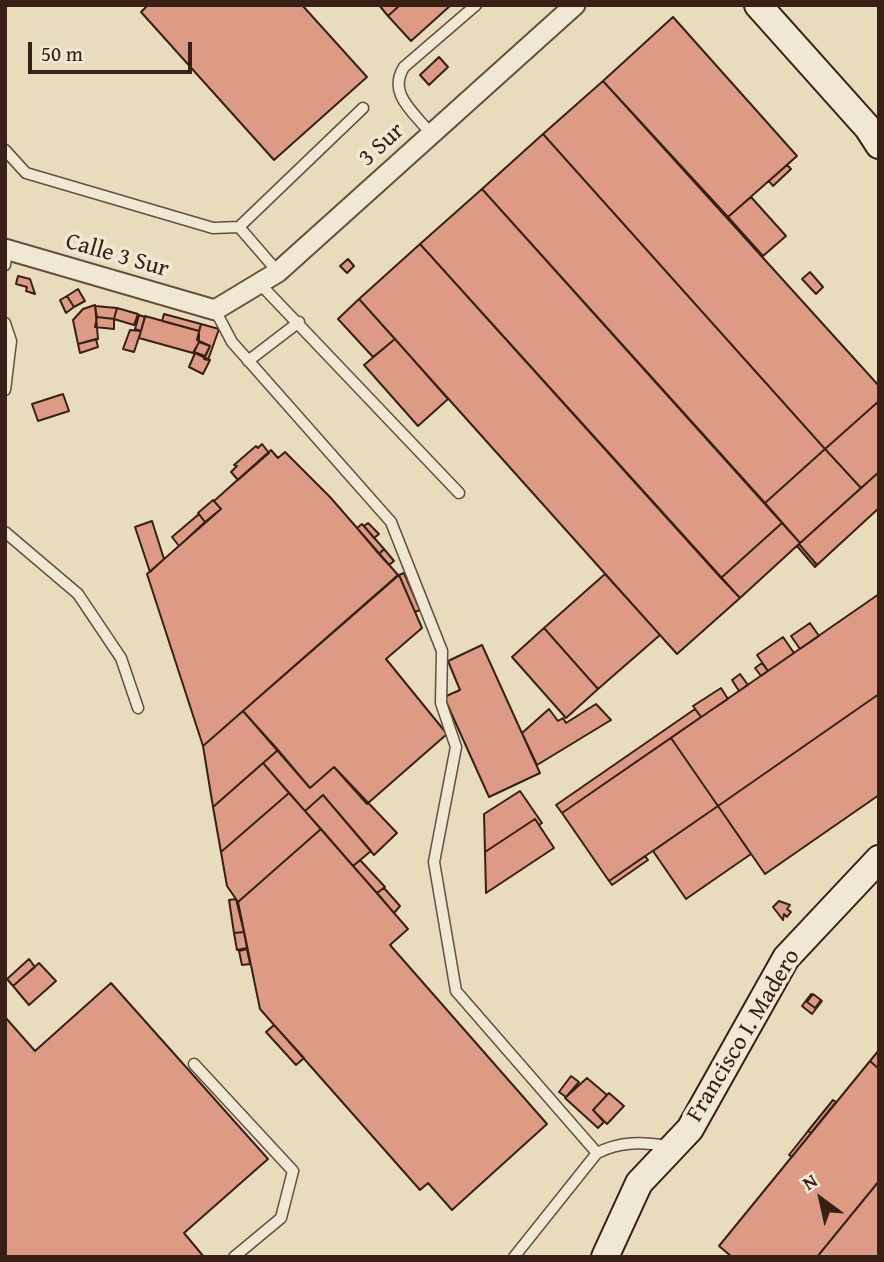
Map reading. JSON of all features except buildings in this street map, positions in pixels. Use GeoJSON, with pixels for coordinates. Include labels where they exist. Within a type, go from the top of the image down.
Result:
{"type":"FeatureCollection","features":[{"type":"Feature","properties":{"kind":"street","name":"3 Sur"},"geometry":{"type":"LineString","coordinates":[[215,310],[261,285],[278,272],[575,5]]}},
{"type":"Feature","properties":{"kind":"street"},"geometry":{"type":"LineString","coordinates":[[758,5],[868,128],[879,145]]}},
{"type":"Feature","properties":{"kind":"street","name":"Calle 3 Sur"},"geometry":{"type":"LineString","coordinates":[[6,254],[215,310]]}},
{"type":"Feature","properties":{"kind":"street","name":"Francisco I. Madero"},"geometry":{"type":"LineString","coordinates":[[605,1257],[639,1183],[690,1129],[786,958],[879,859]]}},
{"type":"Feature","properties":{"kind":"lane"},"geometry":{"type":"LineString","coordinates":[[431,134],[398,92],[396,79],[404,67],[476,5]]}},
{"type":"Feature","properties":{"kind":"lane"},"geometry":{"type":"LineString","coordinates":[[5,150],[26,173],[213,229],[239,227],[363,108]]}},
{"type":"Feature","properties":{"kind":"lane"},"geometry":{"type":"LineString","coordinates":[[239,227],[278,272]]}},
{"type":"Feature","properties":{"kind":"lane"},"geometry":{"type":"LineString","coordinates":[[261,285],[459,493]]}},
{"type":"Feature","properties":{"kind":"lane"},"geometry":{"type":"LineString","coordinates":[[215,310],[232,342],[391,522],[442,651],[441,703],[456,747],[434,862],[456,991],[597,1153]]}},
{"type":"Feature","properties":{"kind":"lane"},"geometry":{"type":"LineString","coordinates":[[248,360],[299,322]]}},
{"type":"Feature","properties":{"kind":"lane"},"geometry":{"type":"LineString","coordinates":[[5,323],[11,341],[5,390]]}},
{"type":"Feature","properties":{"kind":"lane"},"geometry":{"type":"LineString","coordinates":[[5,532],[78,594],[121,658],[138,708]]}},
{"type":"Feature","properties":{"kind":"lane"},"geometry":{"type":"LineString","coordinates":[[194,1064],[293,1171],[281,1218],[234,1257]]}},
{"type":"Feature","properties":{"kind":"lane"},"geometry":{"type":"LineString","coordinates":[[514,1257],[597,1153],[614,1144],[641,1142],[673,1146]]}}]}
